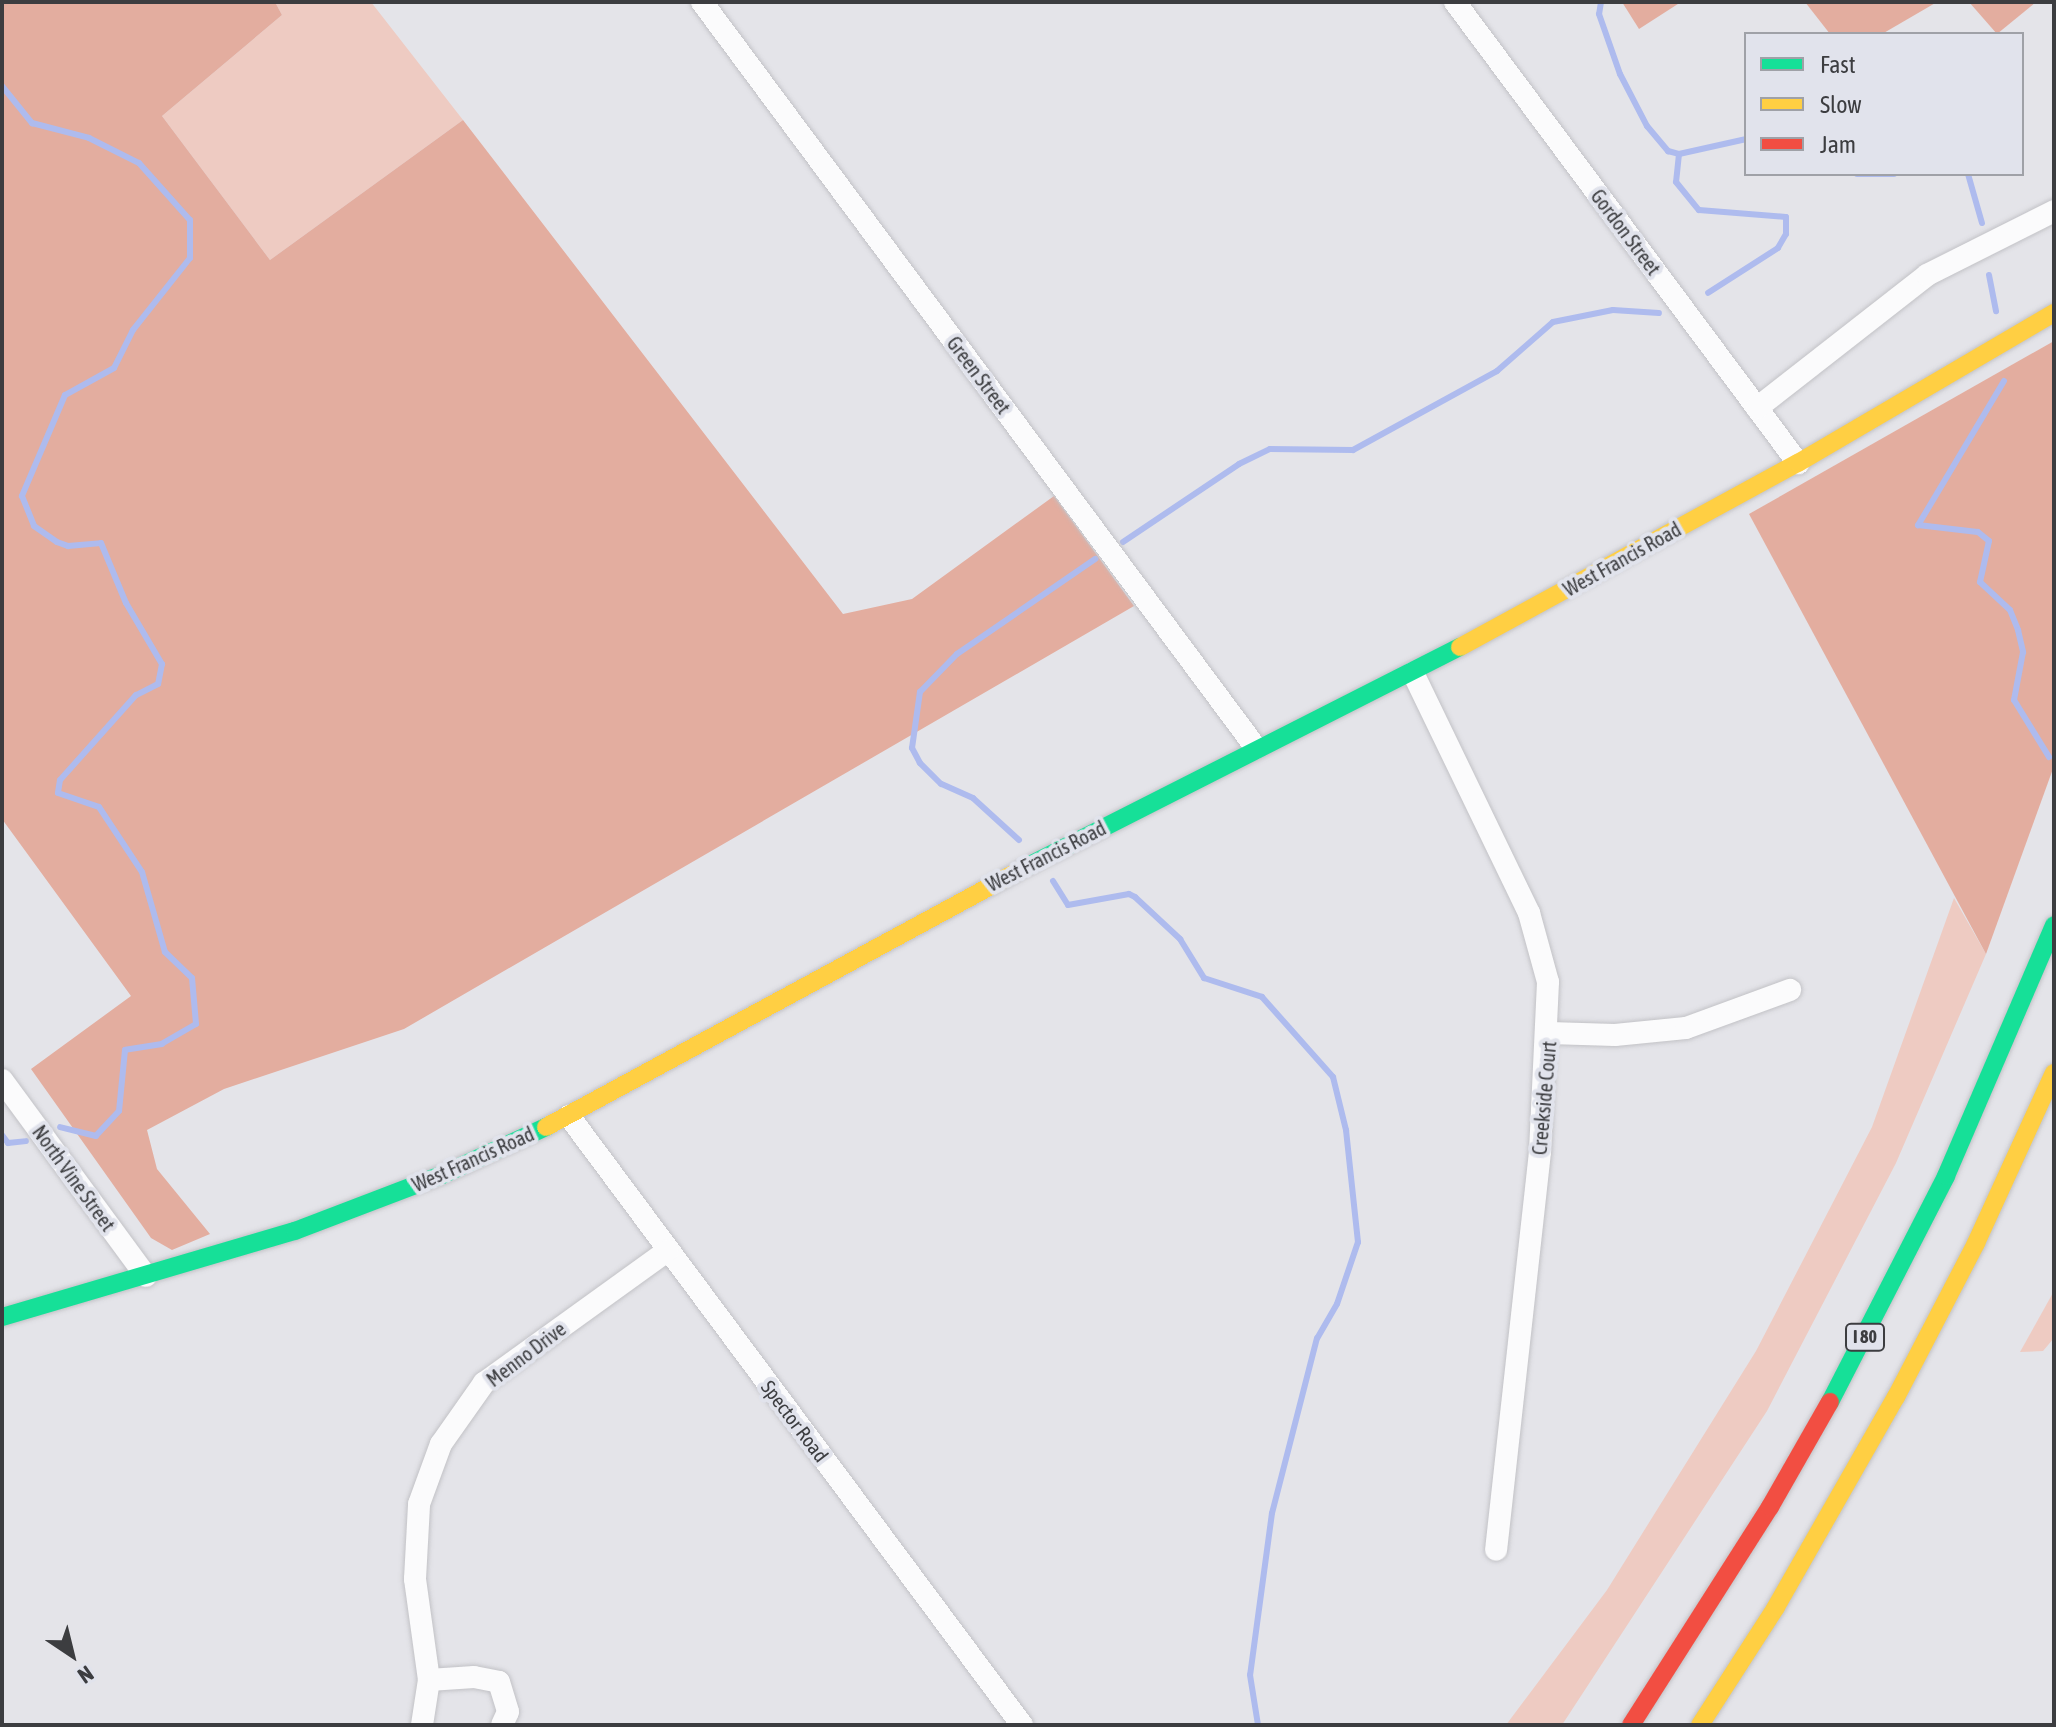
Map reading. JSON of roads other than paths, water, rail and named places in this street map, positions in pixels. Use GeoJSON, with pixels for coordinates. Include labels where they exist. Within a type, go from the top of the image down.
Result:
{"type":"FeatureCollection","features":[{"type":"Feature","properties":{"kind":"main road","name":"West Francis Road"},"geometry":{"type":"LineString","coordinates":[[2,1317],[324,1220],[442,1175],[569,1116],[967,897],[1256,748],[1413,673],[1798,463],[2054,313]]}},
{"type":"Feature","properties":{"kind":"main road","name":"I 80"},"geometry":{"type":"LineString","coordinates":[[1631,1725],[1763,1519],[1843,1378],[1946,1176],[2054,925]]}},
{"type":"Feature","properties":{"kind":"main road"},"geometry":{"type":"LineString","coordinates":[[1700,1725],[1776,1607],[1896,1397],[1976,1243],[2054,1073]]}},
{"type":"Feature","properties":{"kind":"street","name":"Green Street"},"geometry":{"type":"LineString","coordinates":[[702,2],[1256,748]]}},
{"type":"Feature","properties":{"kind":"street","name":"Gordon Street"},"geometry":{"type":"LineString","coordinates":[[1455,2],[1798,463]]}},
{"type":"Feature","properties":{"kind":"street"},"geometry":{"type":"LineString","coordinates":[[1757,408],[1927,275],[2054,211]]}},
{"type":"Feature","properties":{"kind":"street","name":"Creekside Court"},"geometry":{"type":"LineString","coordinates":[[1413,673],[1531,919],[1548,982],[1549,1033],[1496,1550]]}},
{"type":"Feature","properties":{"kind":"street"},"geometry":{"type":"LineString","coordinates":[[1549,1033],[1627,1034],[1686,1028],[1790,990]]}},
{"type":"Feature","properties":{"kind":"street","name":"North Vine Street"},"geometry":{"type":"LineString","coordinates":[[2,1080],[146,1276]]}},
{"type":"Feature","properties":{"kind":"street","name":"Spector Road"},"geometry":{"type":"LineString","coordinates":[[569,1116],[1022,1725]]}},
{"type":"Feature","properties":{"kind":"street","name":"Menno Drive"},"geometry":{"type":"LineString","coordinates":[[422,1725],[429,1680],[415,1579],[419,1504],[441,1444],[484,1383],[667,1251]]}},
{"type":"Feature","properties":{"kind":"street"},"geometry":{"type":"LineString","coordinates":[[429,1680],[474,1677],[499,1682],[508,1712],[502,1725]]}},
{"type":"Feature","properties":{"kind":"waterway"},"geometry":{"type":"LineString","coordinates":[[1601,2],[1599,14],[1620,74],[1647,126],[1668,151],[1679,154],[1744,139]]}},
{"type":"Feature","properties":{"kind":"waterway"},"geometry":{"type":"LineString","coordinates":[[2,86],[32,123],[89,138],[139,163],[190,220],[190,258],[133,330],[114,368],[65,395],[22,496],[34,526],[57,542],[68,546],[101,543],[126,603],[162,664],[158,684],[136,695],[60,780],[58,793],[99,807],[142,872],[165,952],[192,978],[196,1024],[162,1044],[125,1050],[119,1111],[96,1136],[60,1127]]}},
{"type":"Feature","properties":{"kind":"waterway"},"geometry":{"type":"LineString","coordinates":[[1679,154],[1676,182],[1699,210],[1786,217],[1786,234],[1778,248],[1708,293]]}},
{"type":"Feature","properties":{"kind":"waterway"},"geometry":{"type":"LineString","coordinates":[[1969,176],[1982,223]]}},
{"type":"Feature","properties":{"kind":"waterway"},"geometry":{"type":"LineString","coordinates":[[1989,275],[1996,311]]}},
{"type":"Feature","properties":{"kind":"waterway"},"geometry":{"type":"LineString","coordinates":[[1123,542],[1239,464],[1270,449],[1353,450],[1497,371],[1553,322],[1613,310],[1659,313]]}},
{"type":"Feature","properties":{"kind":"waterway"},"geometry":{"type":"LineString","coordinates":[[2004,381],[1918,525],[1978,532],[1989,541],[1980,582],[2010,610],[2018,630],[2023,652],[2014,700],[2049,757]]}},
{"type":"Feature","properties":{"kind":"waterway"},"geometry":{"type":"LineString","coordinates":[[1019,840],[973,798],[941,784],[920,763],[912,748],[920,692],[957,654],[1095,559]]}},
{"type":"Feature","properties":{"kind":"waterway"},"geometry":{"type":"LineString","coordinates":[[1053,881],[1068,905],[1129,894],[1135,897],[1180,939],[1204,978],[1262,997],[1333,1077],[1346,1130],[1358,1242],[1337,1304],[1317,1338],[1272,1513],[1250,1675],[1258,1725]]}},
{"type":"Feature","properties":{"kind":"waterway"},"geometry":{"type":"LineString","coordinates":[[2,1135],[8,1143],[26,1141]]}}]}
